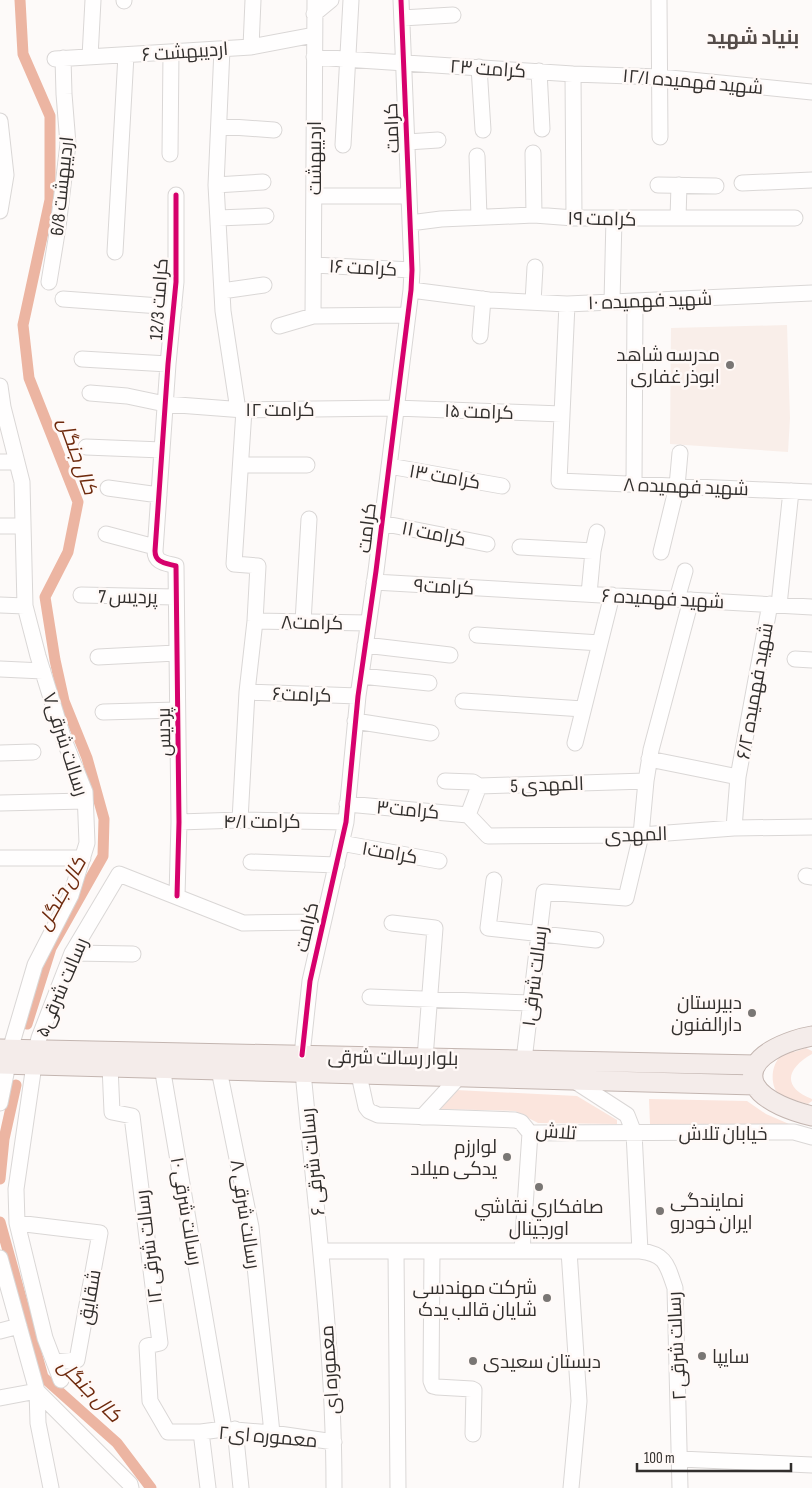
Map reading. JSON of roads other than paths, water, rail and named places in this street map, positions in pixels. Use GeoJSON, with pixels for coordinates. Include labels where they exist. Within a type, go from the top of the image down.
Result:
{"type":"FeatureCollection","features":[{"type":"Feature","properties":{"kind":"main road"},"geometry":{"type":"LineString","coordinates":[[812,1036],[786,1043],[766,1053],[756,1065],[753,1074],[755,1085],[763,1094],[777,1104],[812,1116]]}},
{"type":"Feature","properties":{"kind":"main road","name":"بلوار رسالت شرقی"},"geometry":{"type":"LineString","coordinates":[[4,1057],[303,1064],[359,1075],[755,1085]]}},
{"type":"Feature","properties":{"kind":"main road","name":"بلوار رسالت شرقی"},"geometry":{"type":"LineString","coordinates":[[110,1059],[162,1067],[219,1070],[425,1058],[756,1065]]}},
{"type":"Feature","properties":{"kind":"main road"},"geometry":{"type":"LineString","coordinates":[[650,1063],[650,1082]]}},
{"type":"Feature","properties":{"kind":"street"},"geometry":{"type":"LineString","coordinates":[[90,57],[93,0]]}},
{"type":"Feature","properties":{"kind":"street"},"geometry":{"type":"LineString","coordinates":[[251,47],[253,0]]}},
{"type":"Feature","properties":{"kind":"street"},"geometry":{"type":"LineString","coordinates":[[314,7],[331,0]]}},
{"type":"Feature","properties":{"kind":"street"},"geometry":{"type":"LineString","coordinates":[[343,145],[351,0]]}},
{"type":"Feature","properties":{"kind":"street","name":"کرامت"},"geometry":{"type":"LineString","coordinates":[[303,1064],[310,981],[346,822],[358,696],[411,290],[412,270],[401,0]]}},
{"type":"Feature","properties":{"kind":"street"},"geometry":{"type":"LineString","coordinates":[[659,0],[660,137]]}},
{"type":"Feature","properties":{"kind":"street","name":"اردیبهشت"},"geometry":{"type":"LineString","coordinates":[[313,316],[314,7]]}},
{"type":"Feature","properties":{"kind":"street"},"geometry":{"type":"LineString","coordinates":[[402,18],[453,14]]}},
{"type":"Feature","properties":{"kind":"street","name":"اردیبهشت ۶"},"geometry":{"type":"LineString","coordinates":[[59,59],[251,47],[314,35]]}},
{"type":"Feature","properties":{"kind":"street"},"geometry":{"type":"LineString","coordinates":[[222,49],[216,185],[223,311],[241,410],[234,564],[258,566],[255,621],[247,692],[240,820]]}},
{"type":"Feature","properties":{"kind":"street"},"geometry":{"type":"LineString","coordinates":[[170,154],[171,52]]}},
{"type":"Feature","properties":{"kind":"street"},"geometry":{"type":"LineString","coordinates":[[116,252],[126,54]]}},
{"type":"Feature","properties":{"kind":"street","name":"کرامت ۲۳"},"geometry":{"type":"LineString","coordinates":[[314,56],[573,74]]}},
{"type":"Feature","properties":{"kind":"street","name":"اردیبهشت 6/8"},"geometry":{"type":"LineString","coordinates":[[49,282],[68,144],[59,59]]}},
{"type":"Feature","properties":{"kind":"street"},"geometry":{"type":"LineString","coordinates":[[479,67],[483,130]]}},
{"type":"Feature","properties":{"kind":"street"},"geometry":{"type":"LineString","coordinates":[[539,71],[542,129]]}},
{"type":"Feature","properties":{"kind":"street"},"geometry":{"type":"LineString","coordinates":[[573,74],[574,218]]}},
{"type":"Feature","properties":{"kind":"street","name":"شهید فهمیده ۱۲/۱"},"geometry":{"type":"LineString","coordinates":[[573,74],[660,77],[812,92]]}},
{"type":"Feature","properties":{"kind":"street"},"geometry":{"type":"LineString","coordinates":[[0,121],[2,158],[6,175],[0,211]]}},
{"type":"Feature","properties":{"kind":"street"},"geometry":{"type":"LineString","coordinates":[[218,126],[274,130]]}},
{"type":"Feature","properties":{"kind":"street"},"geometry":{"type":"LineString","coordinates":[[407,142],[438,140]]}},
{"type":"Feature","properties":{"kind":"street"},"geometry":{"type":"LineString","coordinates":[[533,153],[534,215]]}},
{"type":"Feature","properties":{"kind":"street"},"geometry":{"type":"LineString","coordinates":[[477,156],[479,217]]}},
{"type":"Feature","properties":{"kind":"street"},"geometry":{"type":"LineString","coordinates":[[742,183],[812,180]]}},
{"type":"Feature","properties":{"kind":"street"},"geometry":{"type":"LineString","coordinates":[[216,185],[263,182]]}},
{"type":"Feature","properties":{"kind":"street"},"geometry":{"type":"LineString","coordinates":[[658,185],[716,186]]}},
{"type":"Feature","properties":{"kind":"street"},"geometry":{"type":"LineString","coordinates":[[678,218],[679,185]]}},
{"type":"Feature","properties":{"kind":"street","name":"کرامت 12/3"},"geometry":{"type":"LineString","coordinates":[[155,547],[176,282],[176,195]]}},
{"type":"Feature","properties":{"kind":"street"},"geometry":{"type":"LineString","coordinates":[[314,196],[409,196]]}},
{"type":"Feature","properties":{"kind":"street","name":"کرامت ۱۹"},"geometry":{"type":"LineString","coordinates":[[410,223],[479,217],[534,215],[574,218],[795,218]]}},
{"type":"Feature","properties":{"kind":"street"},"geometry":{"type":"LineString","coordinates":[[218,218],[266,216]]}},
{"type":"Feature","properties":{"kind":"street"},"geometry":{"type":"LineString","coordinates":[[612,302],[614,218]]}},
{"type":"Feature","properties":{"kind":"street","name":"کرامت ۱۶"},"geometry":{"type":"LineString","coordinates":[[314,265],[412,270]]}},
{"type":"Feature","properties":{"kind":"street"},"geometry":{"type":"LineString","coordinates":[[533,302],[535,267]]}},
{"type":"Feature","properties":{"kind":"street"},"geometry":{"type":"LineString","coordinates":[[222,291],[264,285]]}},
{"type":"Feature","properties":{"kind":"street","name":"شهید فهمیده ۱۰"},"geometry":{"type":"LineString","coordinates":[[411,290],[486,299],[567,304],[812,293]]}},
{"type":"Feature","properties":{"kind":"street"},"geometry":{"type":"LineString","coordinates":[[63,299],[174,307]]}},
{"type":"Feature","properties":{"kind":"street"},"geometry":{"type":"LineString","coordinates":[[480,336],[486,299]]}},
{"type":"Feature","properties":{"kind":"street"},"geometry":{"type":"LineString","coordinates":[[634,484],[635,301]]}},
{"type":"Feature","properties":{"kind":"street"},"geometry":{"type":"LineString","coordinates":[[562,414],[567,304]]}},
{"type":"Feature","properties":{"kind":"street"},"geometry":{"type":"LineString","coordinates":[[279,326],[313,316],[408,315]]}},
{"type":"Feature","properties":{"kind":"street"},"geometry":{"type":"LineString","coordinates":[[82,358],[168,364]]}},
{"type":"Feature","properties":{"kind":"street","name":"رسالت شرقی۷"},"geometry":{"type":"LineString","coordinates":[[0,386],[3,407],[22,482],[26,606],[43,672],[64,740],[85,792],[87,843],[70,895],[35,965],[4,1057],[0,1104]]}},
{"type":"Feature","properties":{"kind":"street","name":"کرامت ۱۲"},"geometry":{"type":"LineString","coordinates":[[90,393],[126,396],[165,404],[241,410],[395,408]]}},
{"type":"Feature","properties":{"kind":"street","name":"کرامت ۱۵"},"geometry":{"type":"LineString","coordinates":[[395,408],[562,414]]}},
{"type":"Feature","properties":{"kind":"street","name":"شهید فهمیده ۸"},"geometry":{"type":"LineString","coordinates":[[562,414],[560,481],[812,492]]}},
{"type":"Feature","properties":{"kind":"street"},"geometry":{"type":"LineString","coordinates":[[86,447],[162,450]]}},
{"type":"Feature","properties":{"kind":"street"},"geometry":{"type":"LineString","coordinates":[[661,552],[676,486],[680,453]]}},
{"type":"Feature","properties":{"kind":"street"},"geometry":{"type":"LineString","coordinates":[[0,462],[17,462]]}},
{"type":"Feature","properties":{"kind":"street"},"geometry":{"type":"LineString","coordinates":[[240,465],[307,465]]}},
{"type":"Feature","properties":{"kind":"street","name":"کرامت ۱۳"},"geometry":{"type":"LineString","coordinates":[[389,466],[502,486]]}},
{"type":"Feature","properties":{"kind":"street"},"geometry":{"type":"LineString","coordinates":[[108,488],[159,495]]}},
{"type":"Feature","properties":{"kind":"street","name":"شهید فهمیده ۶/۲"},"geometry":{"type":"LineString","coordinates":[[649,759],[738,778],[787,537],[791,491]]}},
{"type":"Feature","properties":{"kind":"street"},"geometry":{"type":"LineString","coordinates":[[303,622],[309,519]]}},
{"type":"Feature","properties":{"kind":"street","name":"کرامت ۱۱"},"geometry":{"type":"LineString","coordinates":[[381,523],[486,544]]}},
{"type":"Feature","properties":{"kind":"street"},"geometry":{"type":"LineString","coordinates":[[0,526],[23,526]]}},
{"type":"Feature","properties":{"kind":"street"},"geometry":{"type":"LineString","coordinates":[[589,594],[597,532]]}},
{"type":"Feature","properties":{"kind":"street"},"geometry":{"type":"LineString","coordinates":[[106,534],[155,547]]}},
{"type":"Feature","properties":{"kind":"street","name":"پردیس"},"geometry":{"type":"LineString","coordinates":[[155,547],[155,556],[158,560],[176,566],[179,822],[177,896]]}},
{"type":"Feature","properties":{"kind":"street"},"geometry":{"type":"LineString","coordinates":[[520,547],[593,552]]}},
{"type":"Feature","properties":{"kind":"street"},"geometry":{"type":"LineString","coordinates":[[641,835],[649,759],[684,599],[684,571]]}},
{"type":"Feature","properties":{"kind":"street","name":"کرامت۹"},"geometry":{"type":"LineString","coordinates":[[374,582],[514,590]]}},
{"type":"Feature","properties":{"kind":"street","name":"شهید فهمیده ۶"},"geometry":{"type":"LineString","coordinates":[[514,590],[812,607]]}},
{"type":"Feature","properties":{"kind":"street","name":"پردیس 7"},"geometry":{"type":"LineString","coordinates":[[81,595],[175,597]]}},
{"type":"Feature","properties":{"kind":"street"},"geometry":{"type":"LineString","coordinates":[[574,744],[612,595]]}},
{"type":"Feature","properties":{"kind":"street"},"geometry":{"type":"LineString","coordinates":[[0,605],[26,606]]}},
{"type":"Feature","properties":{"kind":"street","name":"کرامت۸"},"geometry":{"type":"LineString","coordinates":[[255,621],[368,623]]}},
{"type":"Feature","properties":{"kind":"street"},"geometry":{"type":"LineString","coordinates":[[477,635],[600,643]]}},
{"type":"Feature","properties":{"kind":"street"},"geometry":{"type":"LineString","coordinates":[[365,645],[450,655]]}},
{"type":"Feature","properties":{"kind":"street"},"geometry":{"type":"LineString","coordinates":[[98,657],[176,653]]}},
{"type":"Feature","properties":{"kind":"street"},"geometry":{"type":"LineString","coordinates":[[795,659],[812,660]]}},
{"type":"Feature","properties":{"kind":"street"},"geometry":{"type":"LineString","coordinates":[[0,669],[43,672]]}},
{"type":"Feature","properties":{"kind":"street"},"geometry":{"type":"LineString","coordinates":[[361,676],[429,683]]}},
{"type":"Feature","properties":{"kind":"street","name":"کرامت۶"},"geometry":{"type":"LineString","coordinates":[[247,692],[358,696]]}},
{"type":"Feature","properties":{"kind":"street"},"geometry":{"type":"LineString","coordinates":[[463,701],[583,709]]}},
{"type":"Feature","properties":{"kind":"street"},"geometry":{"type":"LineString","coordinates":[[103,712],[177,710]]}},
{"type":"Feature","properties":{"kind":"street"},"geometry":{"type":"LineString","coordinates":[[355,721],[431,732]]}},
{"type":"Feature","properties":{"kind":"street"},"geometry":{"type":"LineString","coordinates":[[0,752],[33,752]]}},
{"type":"Feature","properties":{"kind":"street"},"geometry":{"type":"LineString","coordinates":[[734,828],[738,778]]}},
{"type":"Feature","properties":{"kind":"street","name":"المهدی 5"},"geometry":{"type":"LineString","coordinates":[[445,781],[473,782],[479,786],[646,781]]}},
{"type":"Feature","properties":{"kind":"street"},"geometry":{"type":"LineString","coordinates":[[468,815],[479,786]]}},
{"type":"Feature","properties":{"kind":"street"},"geometry":{"type":"LineString","coordinates":[[0,802],[86,801]]}},
{"type":"Feature","properties":{"kind":"street","name":"کرامت۳"},"geometry":{"type":"LineString","coordinates":[[347,804],[468,815]]}},
{"type":"Feature","properties":{"kind":"street","name":"المهدی"},"geometry":{"type":"LineString","coordinates":[[468,815],[488,836],[641,835],[734,828],[812,827]]}},
{"type":"Feature","properties":{"kind":"street","name":"کرامت ۴/۱"},"geometry":{"type":"LineString","coordinates":[[179,822],[240,820],[346,822]]}},
{"type":"Feature","properties":{"kind":"street","name":"رسالت شرقی۱"},"geometry":{"type":"LineString","coordinates":[[524,1060],[544,892],[626,898],[641,835]]}},
{"type":"Feature","properties":{"kind":"street","name":"کرامت۱"},"geometry":{"type":"LineString","coordinates":[[341,843],[439,861]]}},
{"type":"Feature","properties":{"kind":"street"},"geometry":{"type":"LineString","coordinates":[[0,858],[82,858]]}},
{"type":"Feature","properties":{"kind":"street"},"geometry":{"type":"LineString","coordinates":[[251,862],[337,865]]}},
{"type":"Feature","properties":{"kind":"street","name":"رسالت شرقی۵"},"geometry":{"type":"LineString","coordinates":[[61,1380],[45,1338],[17,1222],[16,1189],[39,1038],[72,953],[119,874],[177,896]]}},
{"type":"Feature","properties":{"kind":"street"},"geometry":{"type":"LineString","coordinates":[[494,880],[488,928],[596,940]]}},
{"type":"Feature","properties":{"kind":"street"},"geometry":{"type":"LineString","coordinates":[[177,896],[243,923],[322,922]]}},
{"type":"Feature","properties":{"kind":"street"},"geometry":{"type":"LineString","coordinates":[[392,923],[435,928],[425,1058]]}},
{"type":"Feature","properties":{"kind":"street"},"geometry":{"type":"LineString","coordinates":[[72,953],[133,954]]}},
{"type":"Feature","properties":{"kind":"street"},"geometry":{"type":"LineString","coordinates":[[370,997],[531,1003]]}},
{"type":"Feature","properties":{"kind":"street","name":"رسالت شرقی ۱۲"},"geometry":{"type":"LineString","coordinates":[[110,1059],[112,1112],[132,1116],[160,1342],[147,1346],[150,1401],[168,1432]]}},
{"type":"Feature","properties":{"kind":"street","name":"رسالت شرقی ۶"},"geometry":{"type":"LineString","coordinates":[[303,1064],[321,1251]]}},
{"type":"Feature","properties":{"kind":"street","name":"رسالت شرقی ۱۰"},"geometry":{"type":"LineString","coordinates":[[162,1067],[212,1355],[230,1429],[241,1488]]}},
{"type":"Feature","properties":{"kind":"street","name":"رسالت شرقی ۸"},"geometry":{"type":"LineString","coordinates":[[219,1070],[251,1227],[272,1433]]}},
{"type":"Feature","properties":{"kind":"street","name":"تلاش"},"geometry":{"type":"LineString","coordinates":[[359,1075],[364,1102],[369,1111],[378,1114],[516,1120],[521,1122],[530,1133],[634,1133]]}},
{"type":"Feature","properties":{"kind":"street"},"geometry":{"type":"LineString","coordinates":[[422,1117],[458,1078]]}},
{"type":"Feature","properties":{"kind":"street"},"geometry":{"type":"LineString","coordinates":[[321,1251],[640,1251],[634,1133],[627,1115],[573,1080]]}},
{"type":"Feature","properties":{"kind":"street","name":"خیابان تلاش"},"geometry":{"type":"LineString","coordinates":[[634,1133],[794,1132],[812,1137]]}},
{"type":"Feature","properties":{"kind":"street"},"geometry":{"type":"LineString","coordinates":[[522,1251],[530,1133]]}},
{"type":"Feature","properties":{"kind":"street","name":"شقایق"},"geometry":{"type":"LineString","coordinates":[[17,1222],[100,1233],[77,1360],[54,1362]]}},
{"type":"Feature","properties":{"kind":"street","name":"معموره ای"},"geometry":{"type":"LineString","coordinates":[[321,1251],[334,1442],[334,1488]]}},
{"type":"Feature","properties":{"kind":"street"},"geometry":{"type":"LineString","coordinates":[[396,1251],[398,1488]]}},
{"type":"Feature","properties":{"kind":"street"},"geometry":{"type":"LineString","coordinates":[[432,1251],[431,1381],[433,1386],[437,1387],[474,1390],[473,1434]]}},
{"type":"Feature","properties":{"kind":"street"},"geometry":{"type":"LineString","coordinates":[[570,1251],[580,1401],[571,1488]]}},
{"type":"Feature","properties":{"kind":"street","name":"رسالت شرقی ۲"},"geometry":{"type":"LineString","coordinates":[[640,1251],[652,1252],[664,1259],[675,1288],[680,1488]]}},
{"type":"Feature","properties":{"kind":"street"},"geometry":{"type":"LineString","coordinates":[[0,1258],[37,1391],[38,1423],[51,1488]]}},
{"type":"Feature","properties":{"kind":"street"},"geometry":{"type":"LineString","coordinates":[[0,1331],[19,1326]]}},
{"type":"Feature","properties":{"kind":"street"},"geometry":{"type":"LineString","coordinates":[[0,1398],[37,1391]]}},
{"type":"Feature","properties":{"kind":"street"},"geometry":{"type":"LineString","coordinates":[[37,1391],[130,1484],[131,1488]]}},
{"type":"Feature","properties":{"kind":"street","name":"معموره ای۲"},"geometry":{"type":"LineString","coordinates":[[168,1432],[201,1432],[230,1429],[334,1442]]}},
{"type":"Feature","properties":{"kind":"street"},"geometry":{"type":"LineString","coordinates":[[201,1432],[208,1488]]}},
{"type":"Feature","properties":{"kind":"street"},"geometry":{"type":"LineString","coordinates":[[680,1459],[812,1464]]}},
{"type":"Feature","properties":{"kind":"waterway","name":"کال جنگل"},"geometry":{"type":"LineString","coordinates":[[20,0],[23,54],[50,116],[50,200],[23,325],[29,378],[78,502],[68,552],[45,597],[64,701],[87,758],[104,819],[103,856],[51,948],[27,1024]]}},
{"type":"Feature","properties":{"kind":"waterway","name":"کال جنگل"},"geometry":{"type":"LineString","coordinates":[[0,1179],[4,1139],[16,1085]]}},
{"type":"Feature","properties":{"kind":"waterway","name":"کال جنگل"},"geometry":{"type":"LineString","coordinates":[[0,1222],[43,1377],[117,1443],[151,1488]]}},
{"type":"Feature","properties":{"kind":"place","name":"مدرسه شاهد ابوذر غفاری"},"geometry":{"type":"Point","coordinates":[730,365]}},
{"type":"Feature","properties":{"kind":"place","name":"دبیرستان دارالفنون"},"geometry":{"type":"Point","coordinates":[752,1013]}},
{"type":"Feature","properties":{"kind":"place","name":"لوارزم یدکی میلاد"},"geometry":{"type":"Point","coordinates":[507,1157]}},
{"type":"Feature","properties":{"kind":"place","name":"صافكاري نقاشي اورجينال"},"geometry":{"type":"Point","coordinates":[539,1187]}},
{"type":"Feature","properties":{"kind":"place","name":"نمایندگی ایران خودرو"},"geometry":{"type":"Point","coordinates":[660,1211]}},
{"type":"Feature","properties":{"kind":"place","name":"شرکت مهندسی شایان قالب یدک"},"geometry":{"type":"Point","coordinates":[547,1298]}},
{"type":"Feature","properties":{"kind":"place","name":"سایپا"},"geometry":{"type":"Point","coordinates":[702,1356]}},
{"type":"Feature","properties":{"kind":"place","name":"دبستان سعیدی"},"geometry":{"type":"Point","coordinates":[473,1361]}},
{"type":"Feature","properties":{"kind":"district","name":"بنیاد شهید"},"geometry":{"type":"Point","coordinates":[753,37]}}]}
